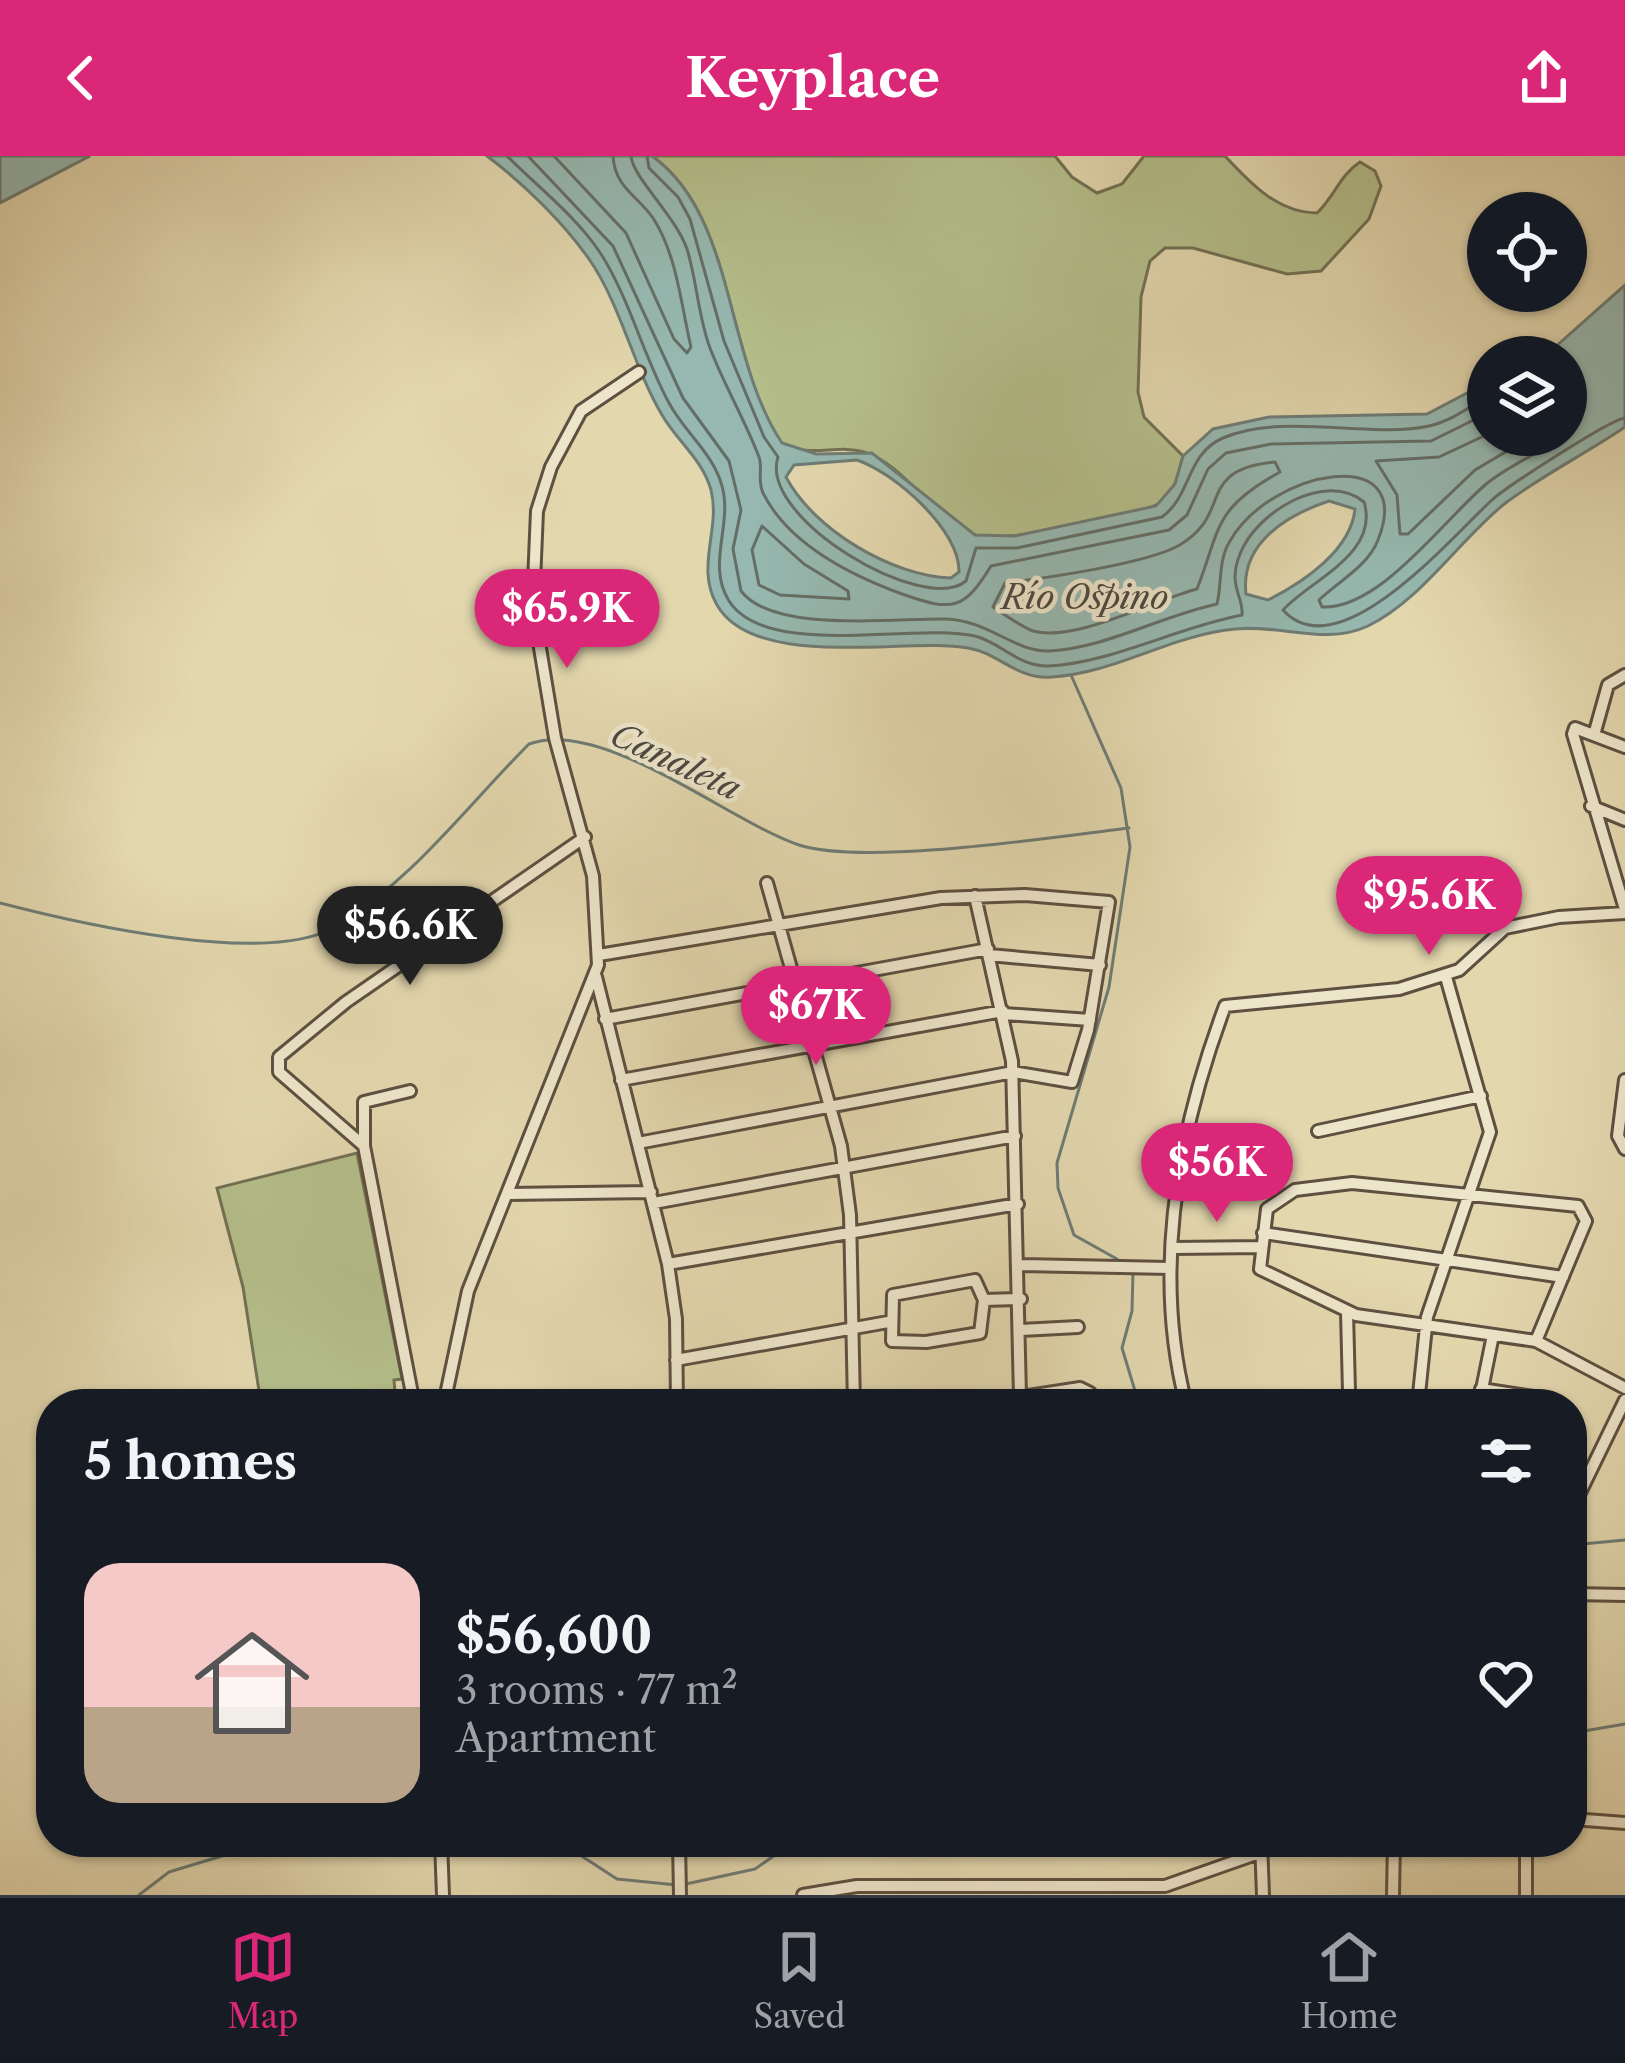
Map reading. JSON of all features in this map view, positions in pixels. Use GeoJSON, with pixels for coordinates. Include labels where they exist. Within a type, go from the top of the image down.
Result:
{"type":"FeatureCollection","features":[{"type":"Feature","properties":{"kind":"street"},"geometry":{"type":"LineString","coordinates":[[447,1389],[468,1291],[561,1051],[596,977],[599,955],[585,837],[555,738],[533,606],[537,511],[551,467],[581,410],[639,372]]}},
{"type":"Feature","properties":{"kind":"street"},"geometry":{"type":"LineString","coordinates":[[1594,736],[1608,685],[1625,675]]}},
{"type":"Feature","properties":{"kind":"street"},"geometry":{"type":"LineString","coordinates":[[1182,1389],[1170,1337],[1170,1268],[1187,1122],[1225,1006],[1349,996],[1446,977],[1505,928],[1625,911],[1573,734],[1575,728],[1625,747]]}},
{"type":"Feature","properties":{"kind":"street"},"geometry":{"type":"LineString","coordinates":[[1591,806],[1625,820]]}},
{"type":"Feature","properties":{"kind":"street"},"geometry":{"type":"LineString","coordinates":[[364,1146],[279,1072],[279,1057],[346,1002],[585,837]]}},
{"type":"Feature","properties":{"kind":"street"},"geometry":{"type":"LineString","coordinates":[[767,883],[845,1169],[853,1389]]}},
{"type":"Feature","properties":{"kind":"street"},"geometry":{"type":"LineString","coordinates":[[599,955],[975,896],[1109,902],[1090,1019],[1072,1082],[1013,1072],[638,1142]]}},
{"type":"Feature","properties":{"kind":"street"},"geometry":{"type":"LineString","coordinates":[[975,896],[1004,1012],[1013,1072],[1021,1265],[1020,1389]]}},
{"type":"Feature","properties":{"kind":"street"},"geometry":{"type":"LineString","coordinates":[[605,1018],[988,952],[1100,965]]}},
{"type":"Feature","properties":{"kind":"street"},"geometry":{"type":"LineString","coordinates":[[596,977],[668,1264],[677,1389]]}},
{"type":"Feature","properties":{"kind":"street"},"geometry":{"type":"LineString","coordinates":[[1419,1389],[1425,1326],[1490,1132],[1446,977]]}},
{"type":"Feature","properties":{"kind":"street"},"geometry":{"type":"LineString","coordinates":[[621,1080],[1004,1012],[1090,1019]]}},
{"type":"Feature","properties":{"kind":"street"},"geometry":{"type":"LineString","coordinates":[[1625,1080],[1618,1136],[1625,1149]]}},
{"type":"Feature","properties":{"kind":"street"},"geometry":{"type":"LineString","coordinates":[[410,1091],[364,1102],[364,1146],[411,1389]]}},
{"type":"Feature","properties":{"kind":"street"},"geometry":{"type":"LineString","coordinates":[[1318,1131],[1481,1096]]}},
{"type":"Feature","properties":{"kind":"street"},"geometry":{"type":"LineString","coordinates":[[507,1194],[652,1197],[845,1169],[1015,1136]]}},
{"type":"Feature","properties":{"kind":"street"},"geometry":{"type":"LineString","coordinates":[[1536,1341],[1586,1220],[1582,1209],[1373,1184],[1311,1186],[1272,1203],[1260,1270],[1347,1312],[1536,1341],[1625,1388]]}},
{"type":"Feature","properties":{"kind":"street"},"geometry":{"type":"LineString","coordinates":[[668,1264],[1018,1204]]}},
{"type":"Feature","properties":{"kind":"street"},"geometry":{"type":"LineString","coordinates":[[1263,1233],[1564,1276]]}},
{"type":"Feature","properties":{"kind":"street"},"geometry":{"type":"LineString","coordinates":[[1173,1248],[1262,1247]]}},
{"type":"Feature","properties":{"kind":"street"},"geometry":{"type":"LineString","coordinates":[[1021,1265],[1170,1268]]}},
{"type":"Feature","properties":{"kind":"street"},"geometry":{"type":"LineString","coordinates":[[974,1280],[982,1287],[984,1300],[982,1328],[975,1335],[902,1344],[892,1341],[889,1302],[898,1292],[974,1280]]}},
{"type":"Feature","properties":{"kind":"street"},"geometry":{"type":"LineString","coordinates":[[984,1300],[1021,1298]]}},
{"type":"Feature","properties":{"kind":"street"},"geometry":{"type":"LineString","coordinates":[[1347,1312],[1349,1389]]}},
{"type":"Feature","properties":{"kind":"street"},"geometry":{"type":"LineString","coordinates":[[676,1360],[888,1322]]}},
{"type":"Feature","properties":{"kind":"street"},"geometry":{"type":"LineString","coordinates":[[1021,1330],[1078,1327]]}},
{"type":"Feature","properties":{"kind":"street"},"geometry":{"type":"LineString","coordinates":[[1481,1389],[1493,1335]]}},
{"type":"Feature","properties":{"kind":"street"},"geometry":{"type":"LineString","coordinates":[[1587,1478],[1625,1400]]}},
{"type":"Feature","properties":{"kind":"street"},"geometry":{"type":"LineString","coordinates":[[1587,1594],[1625,1595]]}},
{"type":"Feature","properties":{"kind":"street"},"geometry":{"type":"LineString","coordinates":[[1587,1820],[1625,1823]]}},
{"type":"Feature","properties":{"kind":"street"},"geometry":{"type":"LineString","coordinates":[[442,1857],[443,1895]]}},
{"type":"Feature","properties":{"kind":"street"},"geometry":{"type":"LineString","coordinates":[[679,1857],[680,1889]]}},
{"type":"Feature","properties":{"kind":"street"},"geometry":{"type":"LineString","coordinates":[[802,1895],[857,1890],[1165,1891],[1241,1857]]}},
{"type":"Feature","properties":{"kind":"street"},"geometry":{"type":"LineString","coordinates":[[1261,1857],[1263,1895]]}},
{"type":"Feature","properties":{"kind":"street"},"geometry":{"type":"LineString","coordinates":[[1393,1895],[1394,1857]]}},
{"type":"Feature","properties":{"kind":"street"},"geometry":{"type":"LineString","coordinates":[[1526,1857],[1526,1895]]}},
{"type":"Feature","properties":{"kind":"green space"},"geometry":{"type":"Polygon","coordinates":[[[652,156],[1055,156],[1072,177],[1097,193],[1122,184],[1144,156],[1225,156],[1277,202],[1317,213],[1360,162],[1375,171],[1381,186],[1369,219],[1321,271],[1287,274],[1193,248],[1165,248],[1150,261],[1141,297],[1138,392],[1144,417],[1183,456],[1172,490],[1153,506],[1104,521],[989,537],[975,535],[945,517],[880,459],[864,452],[803,450],[782,444],[749,371],[700,214],[679,182],[652,156]]]}},
{"type":"Feature","properties":{"kind":"green space"},"geometry":{"type":"Polygon","coordinates":[[[357,1153],[402,1379],[394,1380],[395,1389],[259,1389],[243,1287],[217,1188],[357,1153]]]}},
{"type":"Feature","properties":{"kind":"water"},"geometry":{"type":"Polygon","coordinates":[[[0,156],[90,156],[0,203],[0,156]]]}},
{"type":"Feature","properties":{"kind":"water","name":"Río Ospino"},"geometry":{"type":"Polygon","coordinates":[[[487,156],[652,156],[679,182],[700,214],[749,370],[782,443],[816,454],[872,453],[975,535],[1015,536],[1156,506],[1175,484],[1183,456],[1213,429],[1269,417],[1427,414],[1467,393],[1467,456],[1578,456],[1503,505],[1387,615],[1352,632],[1235,629],[1188,638],[1099,669],[1052,677],[1028,674],[968,648],[833,647],[763,638],[736,625],[717,605],[708,576],[713,505],[707,479],[652,396],[600,277],[579,245],[487,156]],[[857,460],[794,465],[786,477],[815,515],[857,547],[928,575],[951,578],[959,572],[949,539],[923,505],[857,460]],[[1329,501],[1283,523],[1251,560],[1246,594],[1268,600],[1310,574],[1345,538],[1355,509],[1329,501]]]}},
{"type":"Feature","properties":{"kind":"water","name":"Río Ospino"},"geometry":{"type":"Polygon","coordinates":[[[1625,285],[1625,427],[1587,451],[1587,336],[1568,336],[1625,285]]]}},
{"type":"Feature","properties":{"kind":"waterway","name":"Canaleta"},"geometry":{"type":"LineString","coordinates":[[1071,675],[1121,788],[1130,847],[1109,987],[1057,1163],[1058,1188],[1074,1235],[1117,1259]]}},
{"type":"Feature","properties":{"kind":"waterway","name":"Canaleta"},"geometry":{"type":"LineString","coordinates":[[0,903],[170,938],[264,943],[304,938],[335,927],[389,888],[529,744],[559,740],[628,758],[770,833],[829,851],[961,848],[1129,828]]}},
{"type":"Feature","properties":{"kind":"waterway","name":"Canaleta"},"geometry":{"type":"LineString","coordinates":[[1133,1272],[1132,1311],[1122,1348],[1134,1389]]}},
{"type":"Feature","properties":{"kind":"waterway"},"geometry":{"type":"LineString","coordinates":[[1587,1544],[1625,1540]]}},
{"type":"Feature","properties":{"kind":"waterway"},"geometry":{"type":"LineString","coordinates":[[1587,1730],[1625,1724]]}},
{"type":"Feature","properties":{"kind":"waterway"},"geometry":{"type":"LineString","coordinates":[[139,1895],[169,1872],[218,1857]]}},
{"type":"Feature","properties":{"kind":"waterway"},"geometry":{"type":"LineString","coordinates":[[583,1857],[617,1879],[677,1885]]}},
{"type":"Feature","properties":{"kind":"waterway"},"geometry":{"type":"LineString","coordinates":[[686,1884],[755,1869],[772,1857]]}}]}
